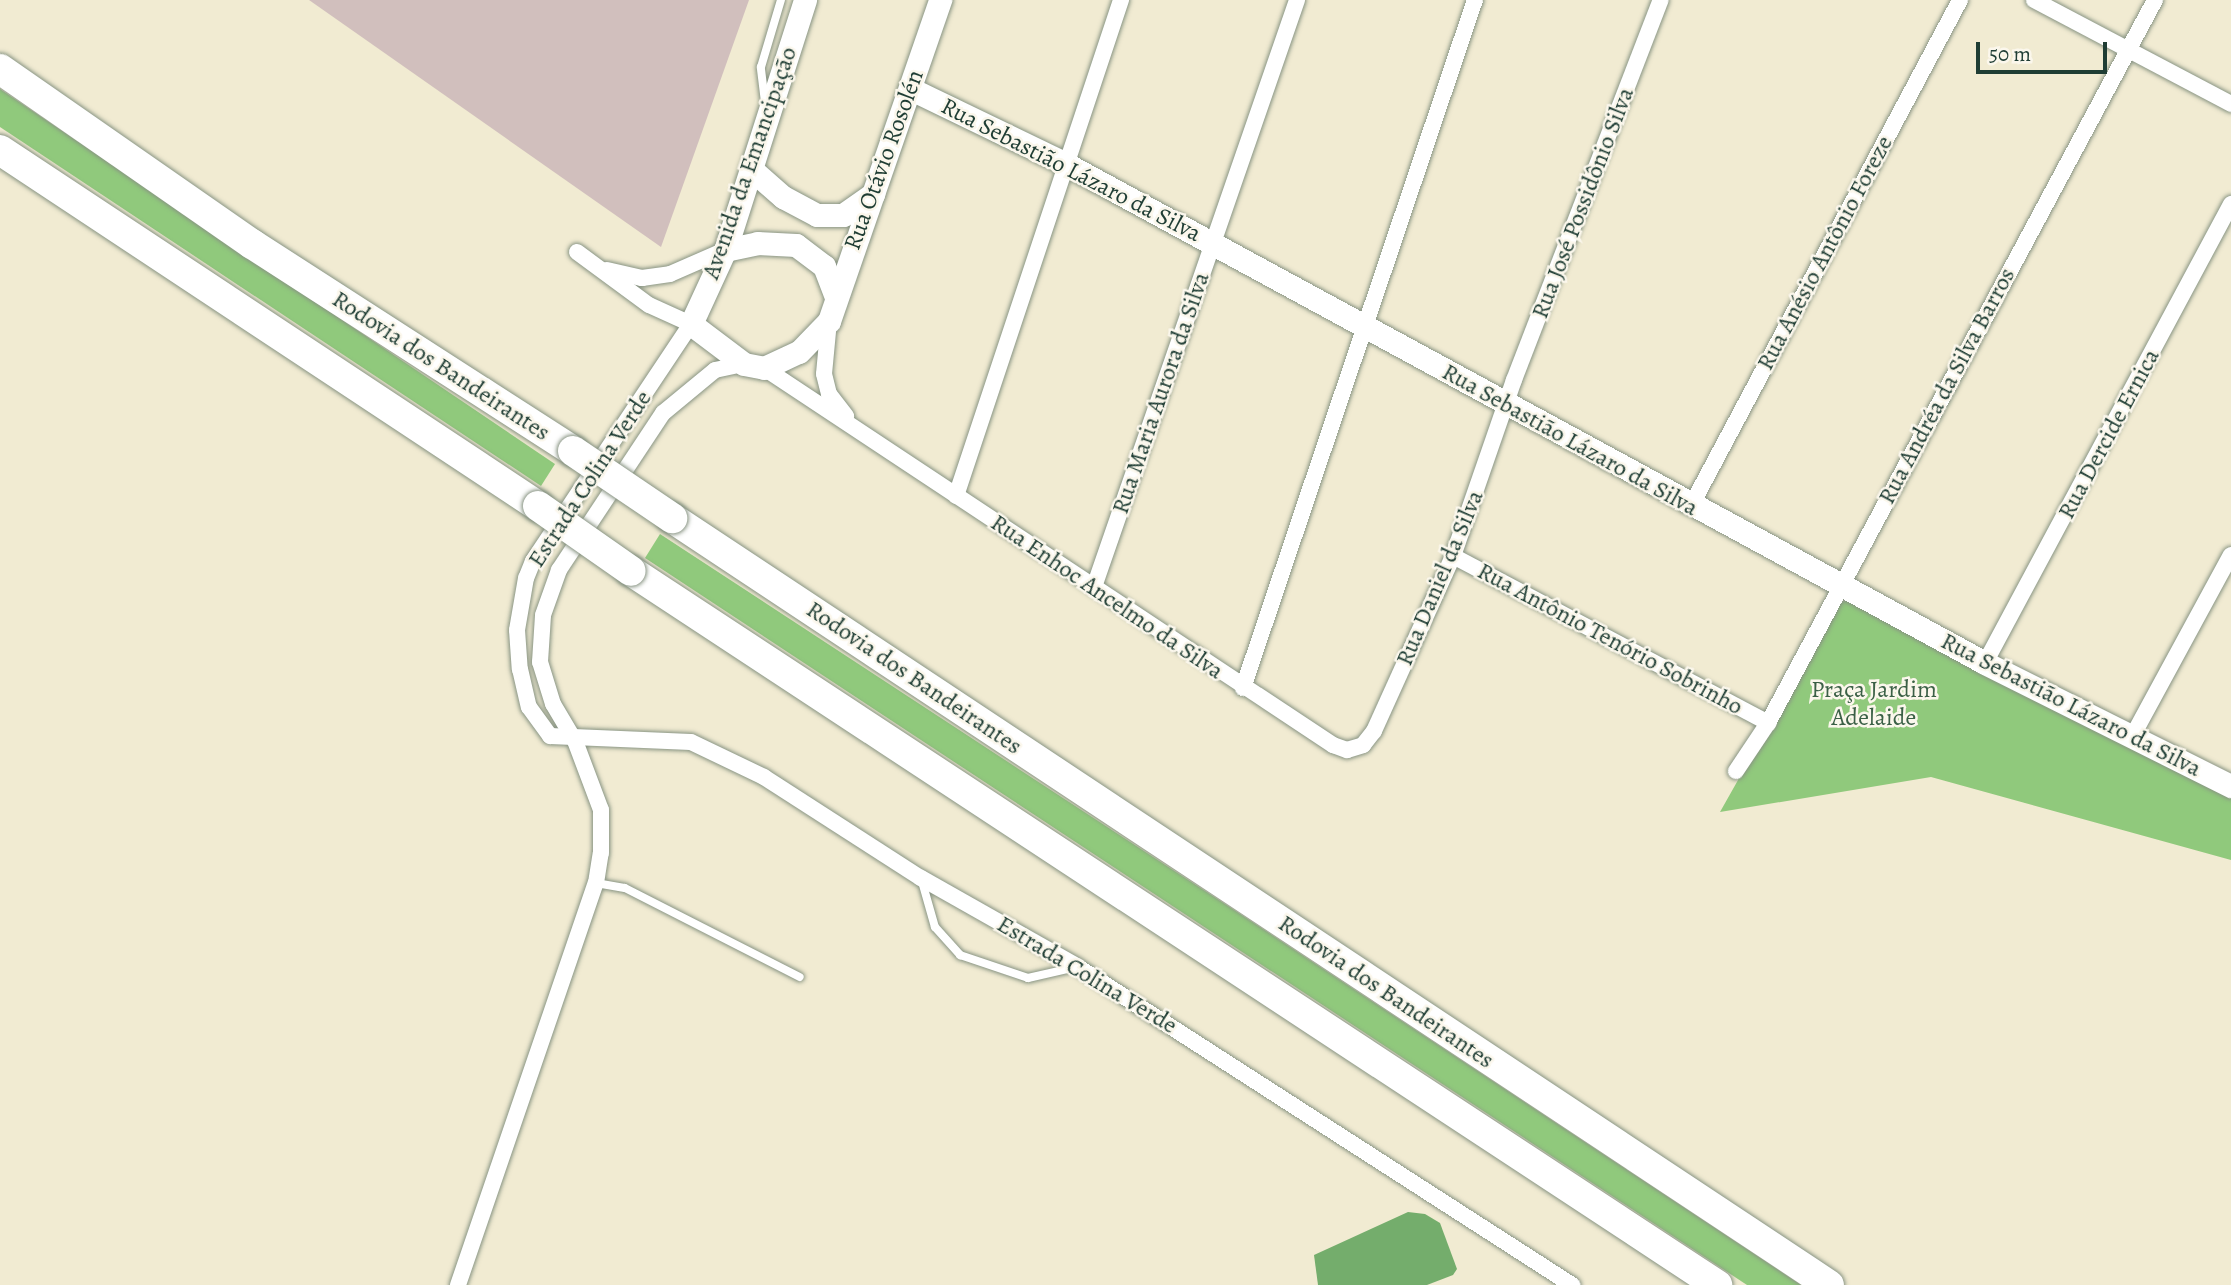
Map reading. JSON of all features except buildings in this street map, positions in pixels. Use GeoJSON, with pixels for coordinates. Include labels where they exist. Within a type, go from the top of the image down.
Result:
{"type":"FeatureCollection","features":[{"type":"Feature","properties":{"kind":"highway","name":"Rodovia dos Bandeirantes"},"geometry":{"type":"LineString","coordinates":[[0,69],[240,236],[573,452],[1829,1285]]}},
{"type":"Feature","properties":{"kind":"highway"},"geometry":{"type":"LineString","coordinates":[[0,150],[538,506],[631,571],[1717,1285]]}},
{"type":"Feature","properties":{"kind":"street","name":"Avenida da Emancipação"},"geometry":{"type":"LineString","coordinates":[[691,324],[725,250],[805,0]]}},
{"type":"Feature","properties":{"kind":"street","name":"Rua Otávio Rosolén"},"geometry":{"type":"LineString","coordinates":[[829,321],[835,295],[911,89],[940,0]]}},
{"type":"Feature","properties":{"kind":"street"},"geometry":{"type":"LineString","coordinates":[[956,496],[1121,0]]}},
{"type":"Feature","properties":{"kind":"street","name":"Rua Maria Aurora da Silva"},"geometry":{"type":"LineString","coordinates":[[1094,587],[1297,0]]}},
{"type":"Feature","properties":{"kind":"street"},"geometry":{"type":"LineString","coordinates":[[1243,688],[1475,0]]}},
{"type":"Feature","properties":{"kind":"street","name":"Rua José Possidônio Silva"},"geometry":{"type":"LineString","coordinates":[[1507,406],[1661,0]]}},
{"type":"Feature","properties":{"kind":"street","name":"Rua Anésio Antônio Foreze"},"geometry":{"type":"LineString","coordinates":[[1691,506],[1960,0]]}},
{"type":"Feature","properties":{"kind":"street"},"geometry":{"type":"LineString","coordinates":[[2034,0],[2231,104]]}},
{"type":"Feature","properties":{"kind":"street","name":"Rua Andréa da Silva Barros"},"geometry":{"type":"LineString","coordinates":[[1736,771],[1768,723],[1838,585],[2155,0]]}},
{"type":"Feature","properties":{"kind":"street","name":"Rua Sebastião Lázaro da Silva"},"geometry":{"type":"LineString","coordinates":[[911,89],[1066,164],[1691,506],[1985,663],[2231,786]]}},
{"type":"Feature","properties":{"kind":"street"},"geometry":{"type":"LineString","coordinates":[[751,169],[783,197],[817,215],[843,215],[873,194]]}},
{"type":"Feature","properties":{"kind":"street","name":"Rua Dercide Ernica"},"geometry":{"type":"LineString","coordinates":[[1985,663],[2231,204]]}},
{"type":"Feature","properties":{"kind":"street"},"geometry":{"type":"LineString","coordinates":[[604,270],[642,278],[670,274],[725,250],[757,243],[796,245],[824,266],[835,295]]}},
{"type":"Feature","properties":{"kind":"street"},"geometry":{"type":"LineString","coordinates":[[577,252],[649,305],[691,324],[754,366],[799,352],[829,321]]}},
{"type":"Feature","properties":{"kind":"street","name":"Rua Enhoc Ancelmo da Silva"},"geometry":{"type":"LineString","coordinates":[[829,321],[824,374],[829,394],[857,429]]}},
{"type":"Feature","properties":{"kind":"street","name":"Estrada Colina Verde"},"geometry":{"type":"LineString","coordinates":[[691,324],[533,561],[526,578],[517,630],[523,688],[529,707],[550,736],[575,741],[691,742],[764,777],[921,878],[1077,967],[1572,1285]]}},
{"type":"Feature","properties":{"kind":"street","name":"Rua Enhoc Ancelmo da Silva"},"geometry":{"type":"LineString","coordinates":[[754,366],[857,429],[1243,688],[1333,745],[1347,750],[1363,745]]}},
{"type":"Feature","properties":{"kind":"street","name":"Estrada Colina Verde"},"geometry":{"type":"LineString","coordinates":[[575,741],[553,704],[540,662],[543,615],[559,570],[663,413],[715,370],[754,366]]}},
{"type":"Feature","properties":{"kind":"street","name":"Rua Daniel da Silva"},"geometry":{"type":"LineString","coordinates":[[1363,745],[1374,731],[1453,556],[1507,406]]}},
{"type":"Feature","properties":{"kind":"street"},"geometry":{"type":"LineString","coordinates":[[2132,737],[2231,555]]}},
{"type":"Feature","properties":{"kind":"street","name":"Rua Antônio Tenório Sobrinho"},"geometry":{"type":"LineString","coordinates":[[1453,556],[1768,723]]}},
{"type":"Feature","properties":{"kind":"street"},"geometry":{"type":"LineString","coordinates":[[458,1285],[596,883],[600,810],[575,741]]}},
{"type":"Feature","properties":{"kind":"lane"},"geometry":{"type":"LineString","coordinates":[[767,118],[761,67],[781,0]]}},
{"type":"Feature","properties":{"kind":"lane"},"geometry":{"type":"LineString","coordinates":[[921,878],[934,927],[960,955],[1028,978],[1077,967]]}},
{"type":"Feature","properties":{"kind":"lane"},"geometry":{"type":"LineString","coordinates":[[596,883],[625,888],[800,977]]}},
{"type":"Feature","properties":{"kind":"shaded area"},"geometry":{"type":"Polygon","coordinates":[[[309,0],[749,0],[661,247],[309,0]]]}},
{"type":"Feature","properties":{"kind":"green space"},"geometry":{"type":"Polygon","coordinates":[[[0,89],[555,464],[541,486],[0,127],[0,89]]]}},
{"type":"Feature","properties":{"kind":"green space"},"geometry":{"type":"Polygon","coordinates":[[[660,534],[1801,1285],[1747,1285],[645,558],[660,534]]]}},
{"type":"Feature","properties":{"kind":"green space","name":"Praça Jardim Adelaide"},"geometry":{"type":"Polygon","coordinates":[[[1849,600],[2231,798],[2231,860],[1931,777],[1720,812],[1838,603],[1849,600]]]}},
{"type":"Feature","properties":{"kind":"green space"},"geometry":{"type":"Polygon","coordinates":[[[1408,1212],[1425,1214],[1440,1223],[1457,1269],[1453,1275],[1427,1285],[1318,1285],[1314,1255],[1408,1212]]]}}]}
